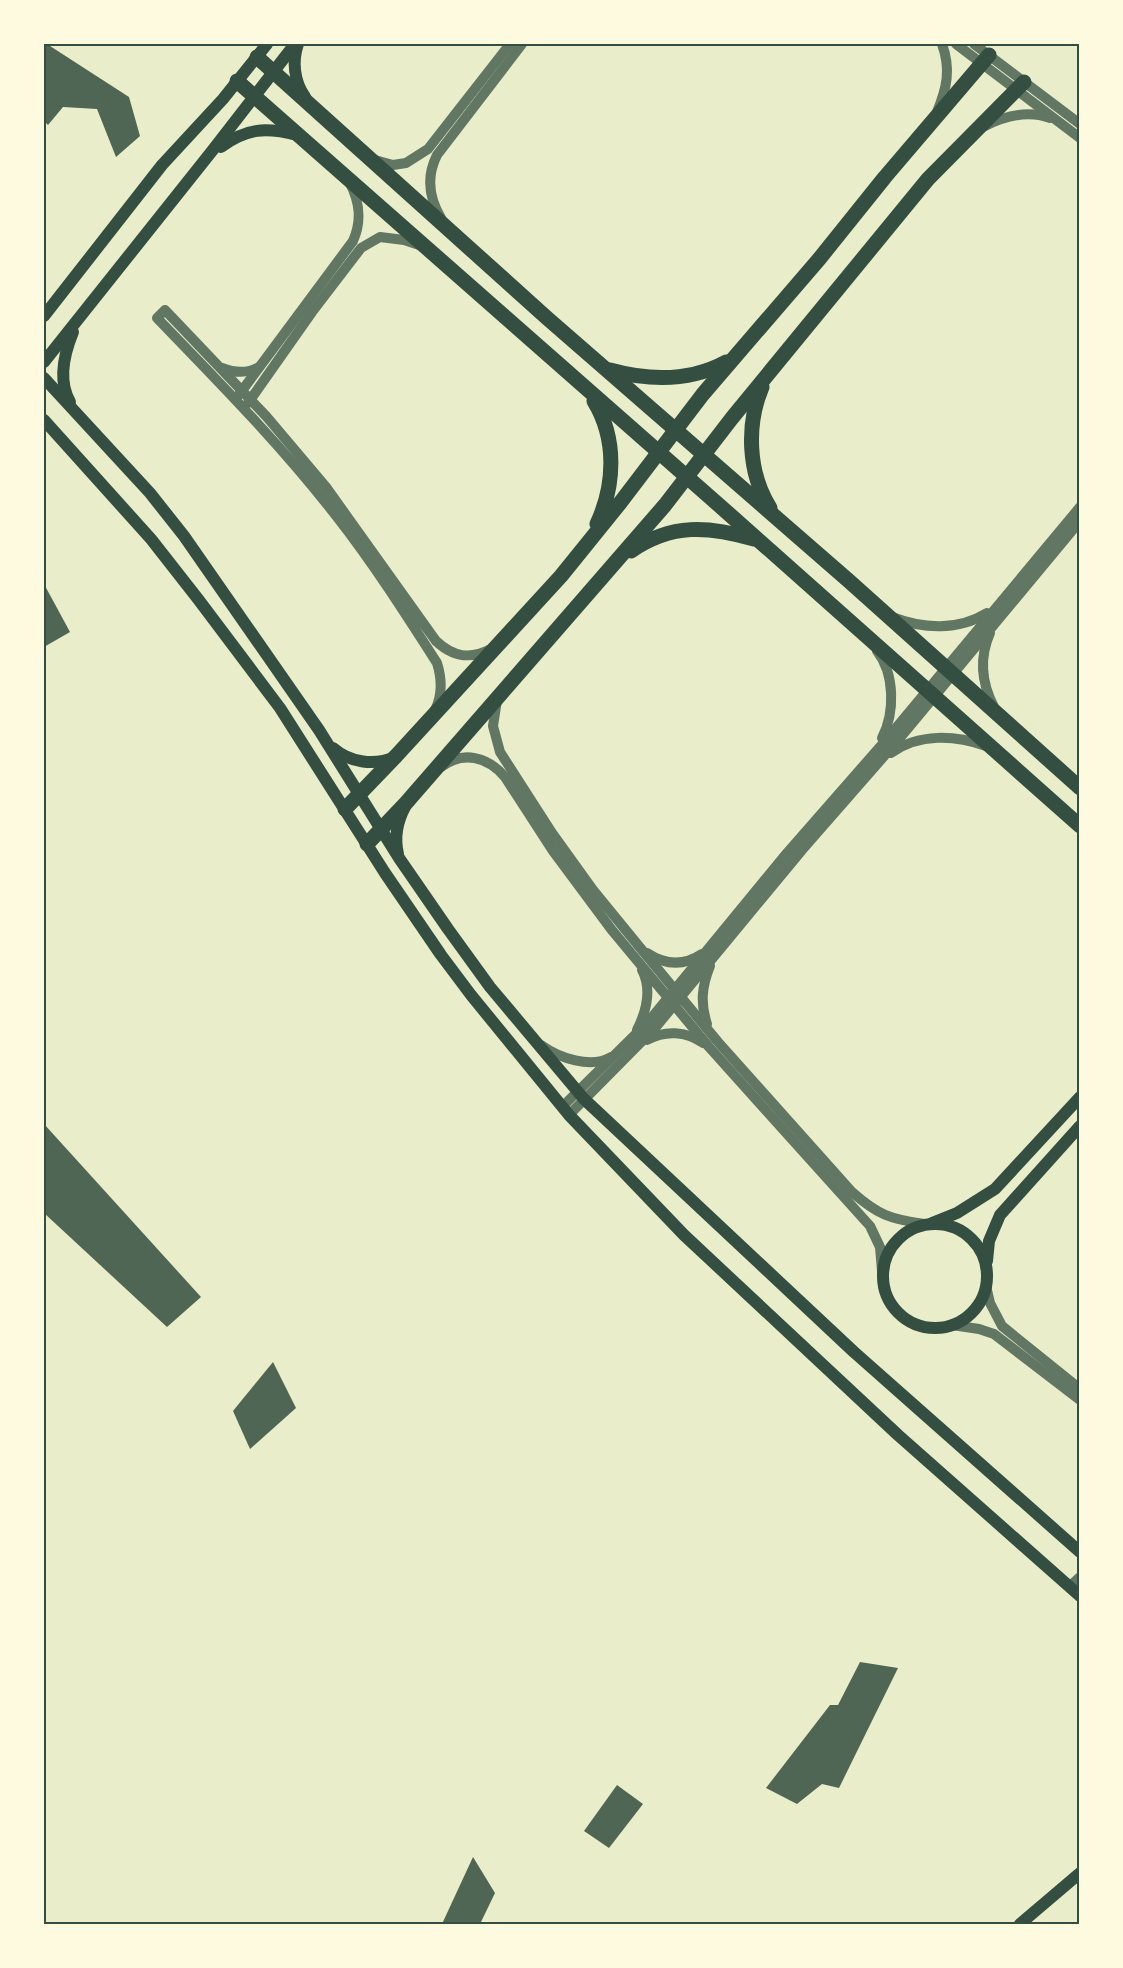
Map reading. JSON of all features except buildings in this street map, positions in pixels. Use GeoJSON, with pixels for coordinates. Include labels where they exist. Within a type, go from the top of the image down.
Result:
{"type":"FeatureCollection","features":[{"type":"Feature","properties":{"kind":"main road"},"geometry":{"type":"LineString","coordinates":[[44,316],[162,165],[267,44]]}},
{"type":"Feature","properties":{"kind":"main road"},"geometry":{"type":"LineString","coordinates":[[44,362],[296,44]]}},
{"type":"Feature","properties":{"kind":"main road"},"geometry":{"type":"LineString","coordinates":[[296,44],[295,72],[300,90],[313,108]]}},
{"type":"Feature","properties":{"kind":"main road"},"geometry":{"type":"LineString","coordinates":[[257,57],[1080,788]]}},
{"type":"Feature","properties":{"kind":"main road"},"geometry":{"type":"LineString","coordinates":[[345,809],[561,576],[738,353],[985,59]]}},
{"type":"Feature","properties":{"kind":"main road"},"geometry":{"type":"LineString","coordinates":[[237,81],[1080,826]]}},
{"type":"Feature","properties":{"kind":"main road"},"geometry":{"type":"LineString","coordinates":[[367,844],[431,774],[665,505],[767,375],[928,179],[1020,85]]}},
{"type":"Feature","properties":{"kind":"main road"},"geometry":{"type":"LineString","coordinates":[[204,161],[238,135],[268,129],[297,135]]}},
{"type":"Feature","properties":{"kind":"main road"},"geometry":{"type":"LineString","coordinates":[[79,319],[67,347],[63,365],[63,382],[68,399],[81,418]]}},
{"type":"Feature","properties":{"kind":"main road"},"geometry":{"type":"LineString","coordinates":[[606,369],[646,377],[685,377],[709,370],[738,353]]}},
{"type":"Feature","properties":{"kind":"main road"},"geometry":{"type":"LineString","coordinates":[[767,375],[756,406],[752,428],[752,449],[759,487],[775,516]]}},
{"type":"Feature","properties":{"kind":"main road"},"geometry":{"type":"LineString","coordinates":[[44,378],[150,493],[184,536],[325,740],[399,858],[490,987],[581,1095],[854,1352],[1080,1552]]}},
{"type":"Feature","properties":{"kind":"main road"},"geometry":{"type":"LineString","coordinates":[[590,393],[601,413],[612,459],[607,497],[590,541]]}},
{"type":"Feature","properties":{"kind":"main road"},"geometry":{"type":"LineString","coordinates":[[44,420],[151,539],[198,599],[280,708],[367,844],[471,995],[566,1110],[684,1235],[898,1435],[1076,1592]]}},
{"type":"Feature","properties":{"kind":"main road"},"geometry":{"type":"LineString","coordinates":[[614,563],[644,542],[679,530],[716,530],[758,540]]}},
{"type":"Feature","properties":{"kind":"main road"},"geometry":{"type":"LineString","coordinates":[[325,740],[336,751],[360,761],[372,763],[396,756]]}},
{"type":"Feature","properties":{"kind":"main road"},"geometry":{"type":"LineString","coordinates":[[399,858],[396,843],[397,827],[409,799]]}},
{"type":"Feature","properties":{"kind":"main road"},"geometry":{"type":"LineString","coordinates":[[1080,1096],[995,1189],[957,1212],[908,1230],[895,1241],[886,1255],[882,1271],[884,1288],[890,1304],[902,1317],[918,1325],[935,1328],[952,1325],[968,1316],[979,1303],[986,1286],[989,1241],[1000,1215],[1080,1126]]}},
{"type":"Feature","properties":{"kind":"main road"},"geometry":{"type":"LineString","coordinates":[[928,1224],[941,1223],[957,1228],[971,1237],[981,1251],[987,1269]]}},
{"type":"Feature","properties":{"kind":"main road"},"geometry":{"type":"LineString","coordinates":[[1020,1924],[1080,1873]]}},
{"type":"Feature","properties":{"kind":"street"},"geometry":{"type":"LineString","coordinates":[[369,158],[393,165],[417,158],[428,149],[510,44]]}},
{"type":"Feature","properties":{"kind":"street"},"geometry":{"type":"LineString","coordinates":[[446,226],[433,204],[430,168],[436,155],[522,44]]}},
{"type":"Feature","properties":{"kind":"street"},"geometry":{"type":"LineString","coordinates":[[933,121],[943,96],[948,69],[942,44]]}},
{"type":"Feature","properties":{"kind":"street"},"geometry":{"type":"LineString","coordinates":[[956,44],[985,59],[1080,124]]}},
{"type":"Feature","properties":{"kind":"street"},"geometry":{"type":"LineString","coordinates":[[974,44],[985,59]]}},
{"type":"Feature","properties":{"kind":"street"},"geometry":{"type":"LineString","coordinates":[[1020,85],[1060,123],[1080,138]]}},
{"type":"Feature","properties":{"kind":"street"},"geometry":{"type":"LineString","coordinates":[[965,141],[1000,118],[1036,114],[1060,123]]}},
{"type":"Feature","properties":{"kind":"street"},"geometry":{"type":"LineString","coordinates":[[243,400],[264,363],[358,231],[360,208],[348,180]]}},
{"type":"Feature","properties":{"kind":"street"},"geometry":{"type":"LineString","coordinates":[[243,400],[266,378],[312,312],[361,248],[380,237],[393,237],[416,243],[427,249]]}},
{"type":"Feature","properties":{"kind":"street"},"geometry":{"type":"LineString","coordinates":[[429,721],[441,692],[441,676],[437,663],[370,562],[337,516],[243,400],[220,367],[165,310],[157,318],[243,400],[266,416],[326,487],[436,641],[452,654],[464,656],[474,655],[500,644]]}},
{"type":"Feature","properties":{"kind":"street"},"geometry":{"type":"LineString","coordinates":[[220,367],[230,371],[247,372],[264,363]]}},
{"type":"Feature","properties":{"kind":"street"},"geometry":{"type":"LineString","coordinates":[[266,378],[263,389],[266,416]]}},
{"type":"Feature","properties":{"kind":"street"},"geometry":{"type":"LineString","coordinates":[[566,1110],[637,1040],[802,850],[948,672],[1000,602],[1080,507]]}},
{"type":"Feature","properties":{"kind":"street"},"geometry":{"type":"LineString","coordinates":[[948,672],[1001,615],[1080,521]]}},
{"type":"Feature","properties":{"kind":"street"},"geometry":{"type":"LineString","coordinates":[[885,615],[921,624],[952,626],[973,622],[1000,602]]}},
{"type":"Feature","properties":{"kind":"street"},"geometry":{"type":"LineString","coordinates":[[1001,615],[989,635],[983,654],[982,672],[987,693],[996,710],[1009,726]]}},
{"type":"Feature","properties":{"kind":"street"},"geometry":{"type":"LineString","coordinates":[[868,639],[884,659],[890,698],[891,718],[877,757]]}},
{"type":"Feature","properties":{"kind":"street"},"geometry":{"type":"LineString","coordinates":[[498,697],[493,726],[500,752],[552,833],[639,955],[648,989],[637,1040]]}},
{"type":"Feature","properties":{"kind":"street"},"geometry":{"type":"LineString","coordinates":[[877,757],[917,741],[936,737],[955,737],[989,747]]}},
{"type":"Feature","properties":{"kind":"street"},"geometry":{"type":"LineString","coordinates":[[431,774],[444,764],[464,756],[482,759],[496,767],[559,860],[870,1226],[880,1247],[882,1271]]}},
{"type":"Feature","properties":{"kind":"street"},"geometry":{"type":"LineString","coordinates":[[639,955],[671,963],[684,962],[710,954]]}},
{"type":"Feature","properties":{"kind":"street"},"geometry":{"type":"LineString","coordinates":[[710,954],[703,986],[702,1004],[713,1044],[852,1192],[872,1209],[886,1217],[928,1224]]}},
{"type":"Feature","properties":{"kind":"street"},"geometry":{"type":"LineString","coordinates":[[533,1039],[548,1050],[575,1060],[592,1062],[606,1060],[637,1040],[676,1033],[713,1044]]}},
{"type":"Feature","properties":{"kind":"street"},"geometry":{"type":"LineString","coordinates":[[581,1095],[616,1053]]}},
{"type":"Feature","properties":{"kind":"street"},"geometry":{"type":"LineString","coordinates":[[986,1286],[990,1303],[1002,1326],[1080,1389]]}},
{"type":"Feature","properties":{"kind":"street"},"geometry":{"type":"LineString","coordinates":[[952,1325],[994,1334],[1080,1400]]}},
{"type":"Feature","properties":{"kind":"street"},"geometry":{"type":"LineString","coordinates":[[1076,1592],[1080,1577]]}}]}
